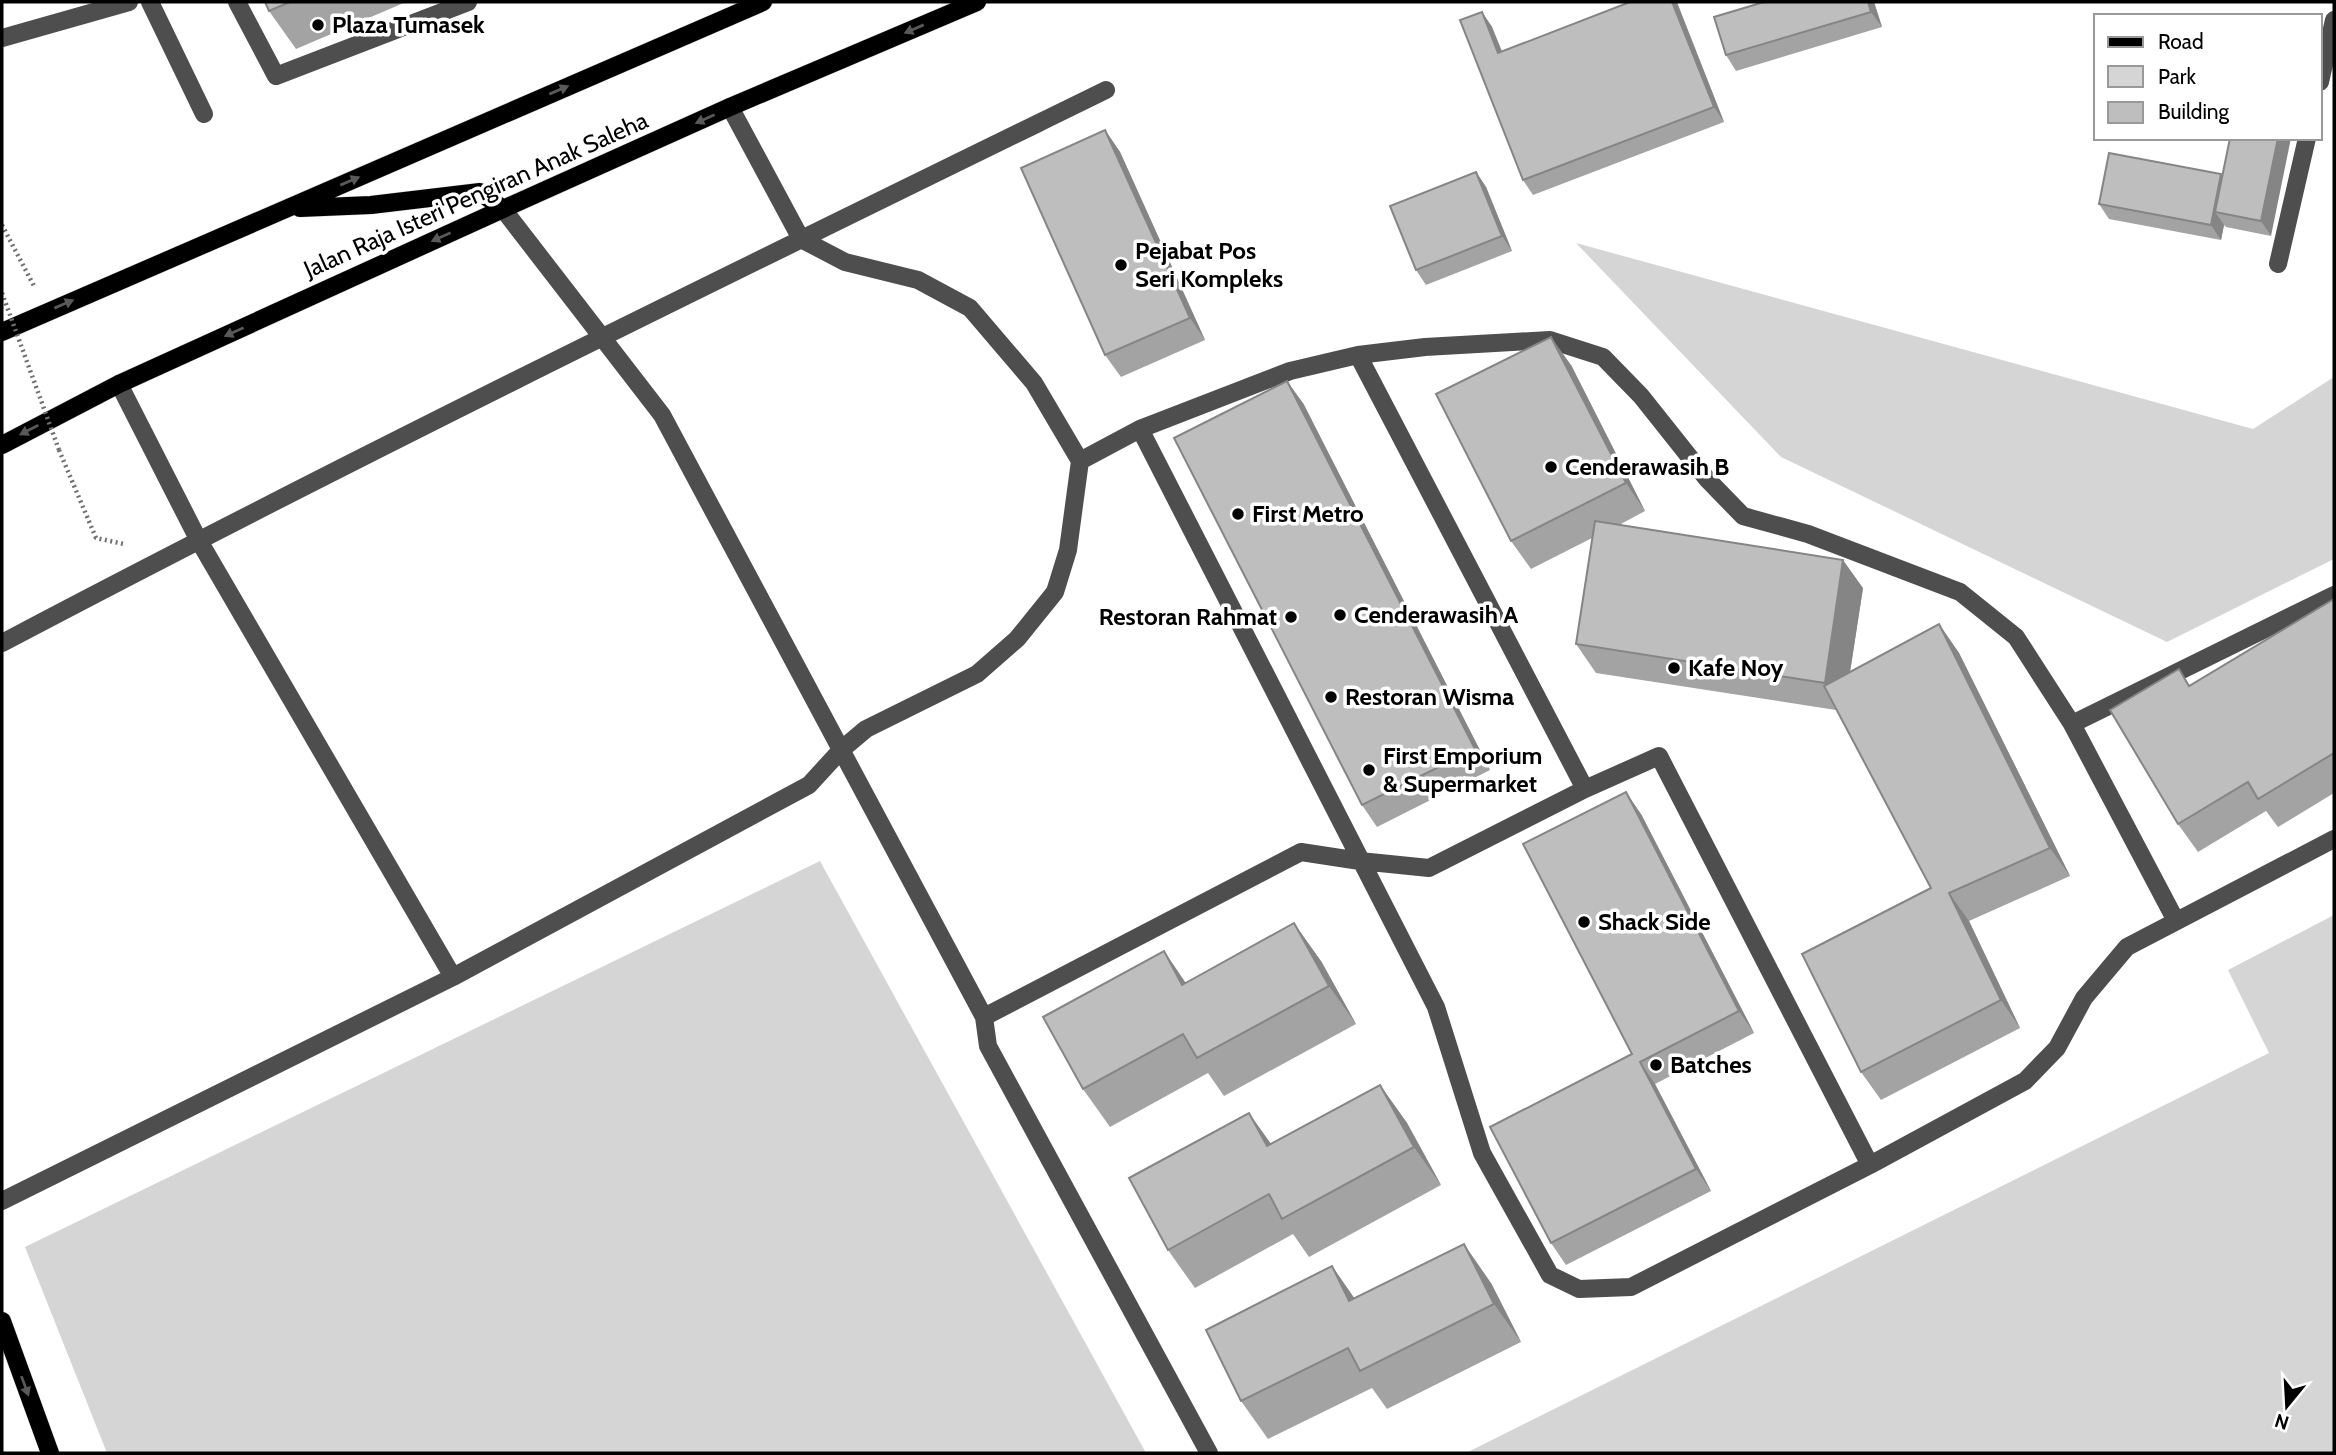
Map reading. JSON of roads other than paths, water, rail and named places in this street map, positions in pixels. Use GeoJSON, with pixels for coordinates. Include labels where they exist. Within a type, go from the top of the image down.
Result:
{"type":"FeatureCollection","features":[{"type":"Feature","properties":{"kind":"main road"},"geometry":{"type":"LineString","coordinates":[[2,332],[763,2]]}},
{"type":"Feature","properties":{"kind":"main road","name":"Jalan Raja Isteri Pengiran Anak Saleha"},"geometry":{"type":"LineString","coordinates":[[2,445],[119,384],[503,209],[730,107],[977,2]]}},
{"type":"Feature","properties":{"kind":"main road"},"geometry":{"type":"LineString","coordinates":[[288,208],[371,205],[480,192],[503,209]]}},
{"type":"Feature","properties":{"kind":"main road"},"geometry":{"type":"LineString","coordinates":[[2,1321],[50,1453]]}},
{"type":"Feature","properties":{"kind":"lane"},"geometry":{"type":"LineString","coordinates":[[2,37],[129,2]]}},
{"type":"Feature","properties":{"kind":"lane"},"geometry":{"type":"LineString","coordinates":[[150,2],[204,114]]}},
{"type":"Feature","properties":{"kind":"lane"},"geometry":{"type":"LineString","coordinates":[[237,2],[276,76],[468,2]]}},
{"type":"Feature","properties":{"kind":"lane"},"geometry":{"type":"LineString","coordinates":[[2322,73],[2334,20]]}},
{"type":"Feature","properties":{"kind":"lane"},"geometry":{"type":"LineString","coordinates":[[2,643],[198,539],[602,336],[1106,90]]}},
{"type":"Feature","properties":{"kind":"lane"},"geometry":{"type":"LineString","coordinates":[[2,1201],[453,977],[809,785],[841,750],[866,729],[977,674],[1017,639],[1055,592],[1069,551],[1080,461],[1034,383],[970,308],[918,280],[845,262],[801,239],[730,107]]}},
{"type":"Feature","properties":{"kind":"lane"},"geometry":{"type":"LineString","coordinates":[[2278,264],[2307,140]]}},
{"type":"Feature","properties":{"kind":"lane"},"geometry":{"type":"LineString","coordinates":[[503,209],[662,415],[984,1017],[988,1046],[1209,1453]]}},
{"type":"Feature","properties":{"kind":"lane"},"geometry":{"type":"LineString","coordinates":[[1080,461],[1140,429],[1290,371],[1359,355],[1425,347],[1550,340],[1602,357],[1642,396],[1707,479],[1743,516],[1808,534],[1961,592],[2016,637],[2072,724],[2176,921]]}},
{"type":"Feature","properties":{"kind":"lane"},"geometry":{"type":"LineString","coordinates":[[1359,355],[1585,789]]}},
{"type":"Feature","properties":{"kind":"lane"},"geometry":{"type":"LineString","coordinates":[[119,384],[198,539],[453,977]]}},
{"type":"Feature","properties":{"kind":"lane"},"geometry":{"type":"LineString","coordinates":[[1140,429],[1436,1007],[1482,1153],[1550,1275],[1578,1289],[1631,1287],[1870,1165],[2025,1081],[2057,1048],[2084,998],[2127,947],[2334,839]]}},
{"type":"Feature","properties":{"kind":"lane"},"geometry":{"type":"LineString","coordinates":[[2072,724],[2334,595]]}},
{"type":"Feature","properties":{"kind":"lane"},"geometry":{"type":"LineString","coordinates":[[984,1017],[1301,852],[1429,868],[1585,789],[1658,756],[1870,1165]]}},
{"type":"Feature","properties":{"kind":"place","name":"Plaza Tumasek"},"geometry":{"type":"Point","coordinates":[318,25]}},
{"type":"Feature","properties":{"kind":"place","name":"Pejabat Pos Seri Kompleks"},"geometry":{"type":"Point","coordinates":[1121,265]}},
{"type":"Feature","properties":{"kind":"place","name":"Cenderawasih B"},"geometry":{"type":"Point","coordinates":[1551,467]}},
{"type":"Feature","properties":{"kind":"place","name":"First Metro"},"geometry":{"type":"Point","coordinates":[1238,514]}},
{"type":"Feature","properties":{"kind":"place","name":"Cenderawasih A"},"geometry":{"type":"Point","coordinates":[1340,615]}},
{"type":"Feature","properties":{"kind":"place","name":"Restoran Rahmat"},"geometry":{"type":"Point","coordinates":[1291,617]}},
{"type":"Feature","properties":{"kind":"place","name":"Kafe Noy"},"geometry":{"type":"Point","coordinates":[1674,668]}},
{"type":"Feature","properties":{"kind":"place","name":"Restoran Wisma"},"geometry":{"type":"Point","coordinates":[1331,697]}},
{"type":"Feature","properties":{"kind":"place","name":"First Emporium & Supermarket"},"geometry":{"type":"Point","coordinates":[1369,770]}},
{"type":"Feature","properties":{"kind":"place","name":"Shack Side"},"geometry":{"type":"Point","coordinates":[1584,922]}},
{"type":"Feature","properties":{"kind":"place","name":"Batches"},"geometry":{"type":"Point","coordinates":[1656,1065]}}]}
